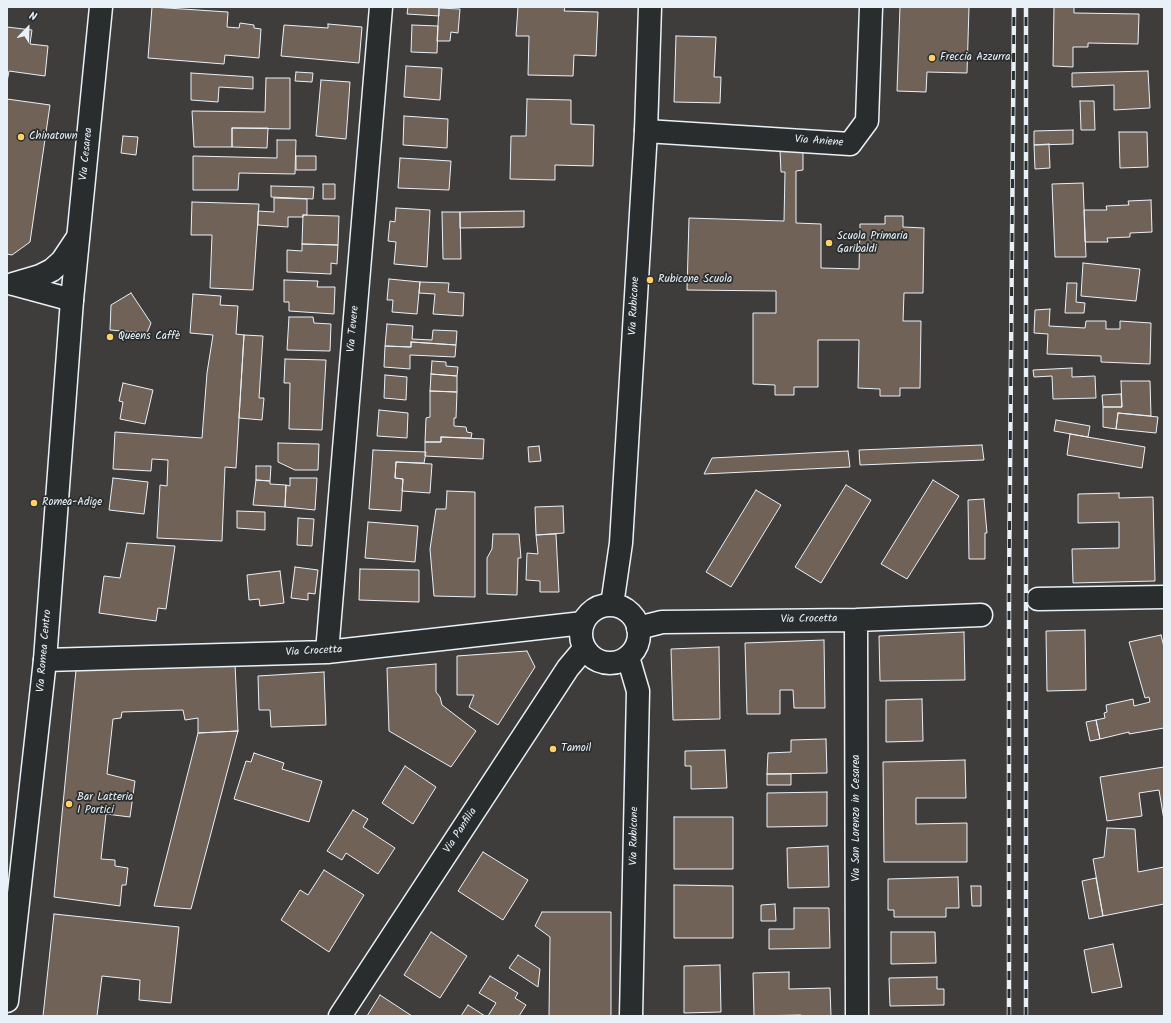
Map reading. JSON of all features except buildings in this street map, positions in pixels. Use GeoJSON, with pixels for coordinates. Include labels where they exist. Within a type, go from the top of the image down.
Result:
{"type":"FeatureCollection","features":[{"type":"Feature","properties":{"kind":"street","name":"Via Cesarea"},"geometry":{"type":"LineString","coordinates":[[72,300],[101,7]]}},
{"type":"Feature","properties":{"kind":"street","name":"Via Tevere"},"geometry":{"type":"LineString","coordinates":[[328,652],[381,7]]}},
{"type":"Feature","properties":{"kind":"street","name":"Via Rubicone"},"geometry":{"type":"LineString","coordinates":[[612,605],[621,543],[646,131],[650,7]]}},
{"type":"Feature","properties":{"kind":"street","name":"Via Aniene"},"geometry":{"type":"LineString","coordinates":[[646,131],[850,144],[867,121],[871,7]]}},
{"type":"Feature","properties":{"kind":"street"},"geometry":{"type":"LineString","coordinates":[[10,283],[40,276],[52,270],[62,261],[78,237]]}},
{"type":"Feature","properties":{"kind":"street"},"geometry":{"type":"LineString","coordinates":[[10,283],[72,300]]}},
{"type":"Feature","properties":{"kind":"street","name":"Via Romea Centro"},"geometry":{"type":"LineString","coordinates":[[7,1001],[12,908],[45,660],[72,300]]}},
{"type":"Feature","properties":{"kind":"street"},"geometry":{"type":"LineString","coordinates":[[1038,600],[1164,597]]}},
{"type":"Feature","properties":{"kind":"street"},"geometry":{"type":"LineString","coordinates":[[612,605],[629,613],[635,620],[638,628],[637,644],[628,657],[619,662],[609,664],[600,662],[591,656],[584,649],[581,640],[583,623],[588,615],[595,609],[612,605]]}},
{"type":"Feature","properties":{"kind":"street","name":"Via Crocetta"},"geometry":{"type":"LineString","coordinates":[[638,628],[662,622],[856,620],[981,615]]}},
{"type":"Feature","properties":{"kind":"street","name":"Via San Lorenzo in Cesarea"},"geometry":{"type":"LineString","coordinates":[[856,620],[857,1016]]}},
{"type":"Feature","properties":{"kind":"street","name":"Via Crocetta"},"geometry":{"type":"LineString","coordinates":[[45,660],[328,652],[583,623]]}},
{"type":"Feature","properties":{"kind":"street","name":"Via Panfilia"},"geometry":{"type":"LineString","coordinates":[[340,1016],[568,668],[584,649]]}},
{"type":"Feature","properties":{"kind":"street","name":"Via Rubicone"},"geometry":{"type":"LineString","coordinates":[[628,657],[638,691],[631,1016]]}},
{"type":"Feature","properties":{"kind":"railway"},"geometry":{"type":"LineString","coordinates":[[1009,1016],[1009,592],[1014,7]]}},
{"type":"Feature","properties":{"kind":"railway"},"geometry":{"type":"LineString","coordinates":[[1026,7],[1026,1016]]}},
{"type":"Feature","properties":{"kind":"place","name":"Freccia Azzurra"},"geometry":{"type":"Point","coordinates":[932,58]}},
{"type":"Feature","properties":{"kind":"place","name":"Chinatown"},"geometry":{"type":"Point","coordinates":[21,137]}},
{"type":"Feature","properties":{"kind":"place","name":"Scuola Primaria Garibaldi"},"geometry":{"type":"Point","coordinates":[829,243]}},
{"type":"Feature","properties":{"kind":"place","name":"Rubicone Scuola"},"geometry":{"type":"Point","coordinates":[650,280]}},
{"type":"Feature","properties":{"kind":"place","name":"Queens Caffè"},"geometry":{"type":"Point","coordinates":[110,337]}},
{"type":"Feature","properties":{"kind":"place","name":"Romea-Adige"},"geometry":{"type":"Point","coordinates":[34,503]}},
{"type":"Feature","properties":{"kind":"place","name":"Tamoil"},"geometry":{"type":"Point","coordinates":[553,749]}},
{"type":"Feature","properties":{"kind":"place","name":"Bar Latteria I Portici"},"geometry":{"type":"Point","coordinates":[69,804]}}]}
